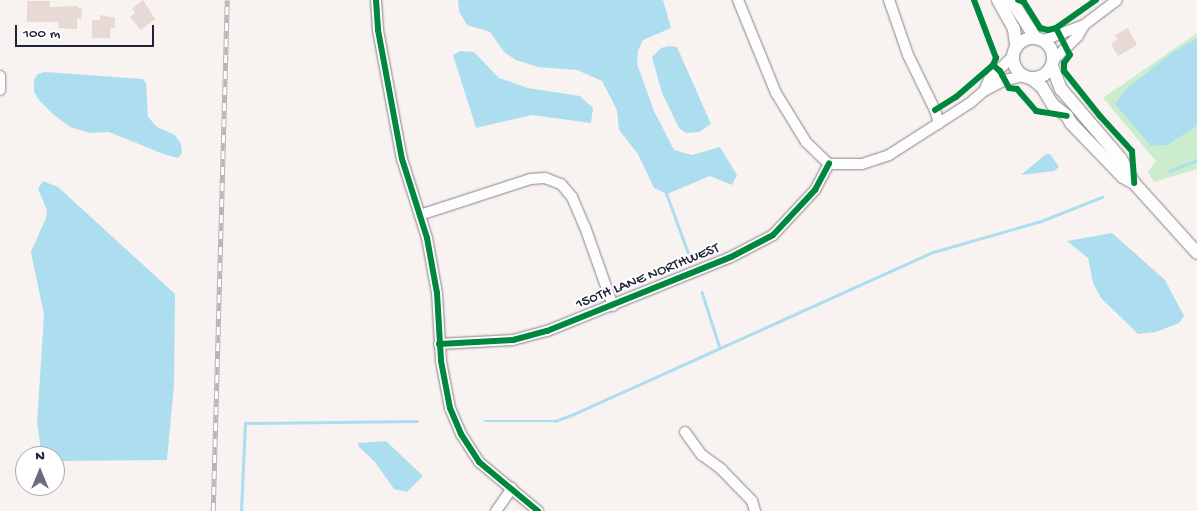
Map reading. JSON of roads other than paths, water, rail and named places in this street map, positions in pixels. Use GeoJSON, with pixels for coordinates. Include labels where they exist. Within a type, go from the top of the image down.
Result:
{"type":"FeatureCollection","features":[{"type":"Feature","properties":{"kind":"street"},"geometry":{"type":"LineString","coordinates":[[376,0],[378,30],[391,108],[402,160],[427,238],[437,293],[440,344],[450,408],[460,434],[479,462],[538,511]]}},
{"type":"Feature","properties":{"kind":"street"},"geometry":{"type":"LineString","coordinates":[[738,0],[776,93],[806,142],[829,164],[862,164],[889,155],[970,104],[984,92],[1006,80],[1043,75],[1078,36],[1084,25]]}},
{"type":"Feature","properties":{"kind":"street"},"geometry":{"type":"LineString","coordinates":[[890,0],[908,56],[935,110],[939,123]]}},
{"type":"Feature","properties":{"kind":"street"},"geometry":{"type":"LineString","coordinates":[[998,0],[1014,29],[1015,68],[1042,86],[1053,105],[1067,116],[1070,123],[1123,177],[1134,182]]}},
{"type":"Feature","properties":{"kind":"street"},"geometry":{"type":"LineString","coordinates":[[1011,0],[1039,38],[1050,47],[1052,63],[1060,89],[1121,159],[1134,182],[1197,253]]}},
{"type":"Feature","properties":{"kind":"street"},"geometry":{"type":"LineString","coordinates":[[984,92],[990,80],[1024,39],[1039,38],[1084,25],[1117,0]]}},
{"type":"Feature","properties":{"kind":"street"},"geometry":{"type":"LineString","coordinates":[[0,76],[0,90]]}},
{"type":"Feature","properties":{"kind":"street","name":"150TH LANE NORTHWEST"},"geometry":{"type":"LineString","coordinates":[[440,344],[513,340],[547,331],[731,257],[773,235],[815,190],[829,164]]}},
{"type":"Feature","properties":{"kind":"street"},"geometry":{"type":"LineString","coordinates":[[420,215],[531,180],[545,178],[561,184],[572,196],[585,227],[612,306]]}},
{"type":"Feature","properties":{"kind":"street"},"geometry":{"type":"LineString","coordinates":[[685,432],[702,455],[752,501],[756,511]]}},
{"type":"Feature","properties":{"kind":"street"},"geometry":{"type":"LineString","coordinates":[[496,511],[512,488]]}},
{"type":"Feature","properties":{"kind":"water"},"geometry":{"type":"Polygon","coordinates":[[[458,0],[663,0],[671,28],[643,40],[638,51],[637,64],[654,111],[674,150],[692,155],[720,147],[737,175],[732,185],[710,176],[667,194],[654,188],[638,154],[619,130],[617,110],[602,81],[577,70],[538,67],[516,60],[504,52],[490,32],[467,25],[459,11],[458,0]]]}},
{"type":"Feature","properties":{"kind":"water"},"geometry":{"type":"Polygon","coordinates":[[[1197,38],[1197,126],[1167,145],[1151,146],[1115,104],[1125,90],[1173,52],[1197,38]]]}},
{"type":"Feature","properties":{"kind":"water"},"geometry":{"type":"Polygon","coordinates":[[[677,47],[711,124],[699,132],[686,133],[679,128],[662,93],[652,57],[661,48],[677,47]]]}},
{"type":"Feature","properties":{"kind":"water"},"geometry":{"type":"Polygon","coordinates":[[[460,51],[474,52],[499,78],[528,88],[580,96],[593,108],[591,123],[532,115],[476,128],[453,55],[460,51]]]}},
{"type":"Feature","properties":{"kind":"water"},"geometry":{"type":"Polygon","coordinates":[[[45,72],[143,79],[146,83],[148,117],[157,127],[175,135],[181,144],[182,153],[178,158],[109,132],[90,133],[70,127],[38,99],[34,91],[34,80],[38,74],[45,72]]]}},
{"type":"Feature","properties":{"kind":"water"},"geometry":{"type":"Polygon","coordinates":[[[1046,154],[1050,154],[1059,167],[1054,171],[1021,175],[1046,154]]]}},
{"type":"Feature","properties":{"kind":"water"},"geometry":{"type":"Polygon","coordinates":[[[43,181],[58,187],[175,294],[174,385],[167,460],[65,461],[65,446],[41,446],[37,423],[44,315],[31,252],[46,218],[47,210],[38,189],[43,181]]]}},
{"type":"Feature","properties":{"kind":"water"},"geometry":{"type":"Polygon","coordinates":[[[1112,233],[1165,280],[1184,316],[1179,323],[1156,332],[1138,334],[1101,298],[1093,283],[1088,258],[1067,241],[1112,233]]]}},
{"type":"Feature","properties":{"kind":"water"},"geometry":{"type":"Polygon","coordinates":[[[386,441],[423,476],[407,492],[394,489],[375,462],[359,447],[358,443],[386,441]]]}},
{"type":"Feature","properties":{"kind":"waterway"},"geometry":{"type":"LineString","coordinates":[[1169,171],[1197,160]]}},
{"type":"Feature","properties":{"kind":"waterway"},"geometry":{"type":"LineString","coordinates":[[666,192],[689,255]]}},
{"type":"Feature","properties":{"kind":"waterway"},"geometry":{"type":"LineString","coordinates":[[485,421],[555,421],[933,252],[1041,221],[1102,197]]}},
{"type":"Feature","properties":{"kind":"waterway"},"geometry":{"type":"LineString","coordinates":[[702,292],[720,348]]}},
{"type":"Feature","properties":{"kind":"waterway"},"geometry":{"type":"LineString","coordinates":[[241,511],[245,423],[417,421]]}},
{"type":"Feature","properties":{"kind":"railway"},"geometry":{"type":"LineString","coordinates":[[213,511],[227,0]]}}]}
